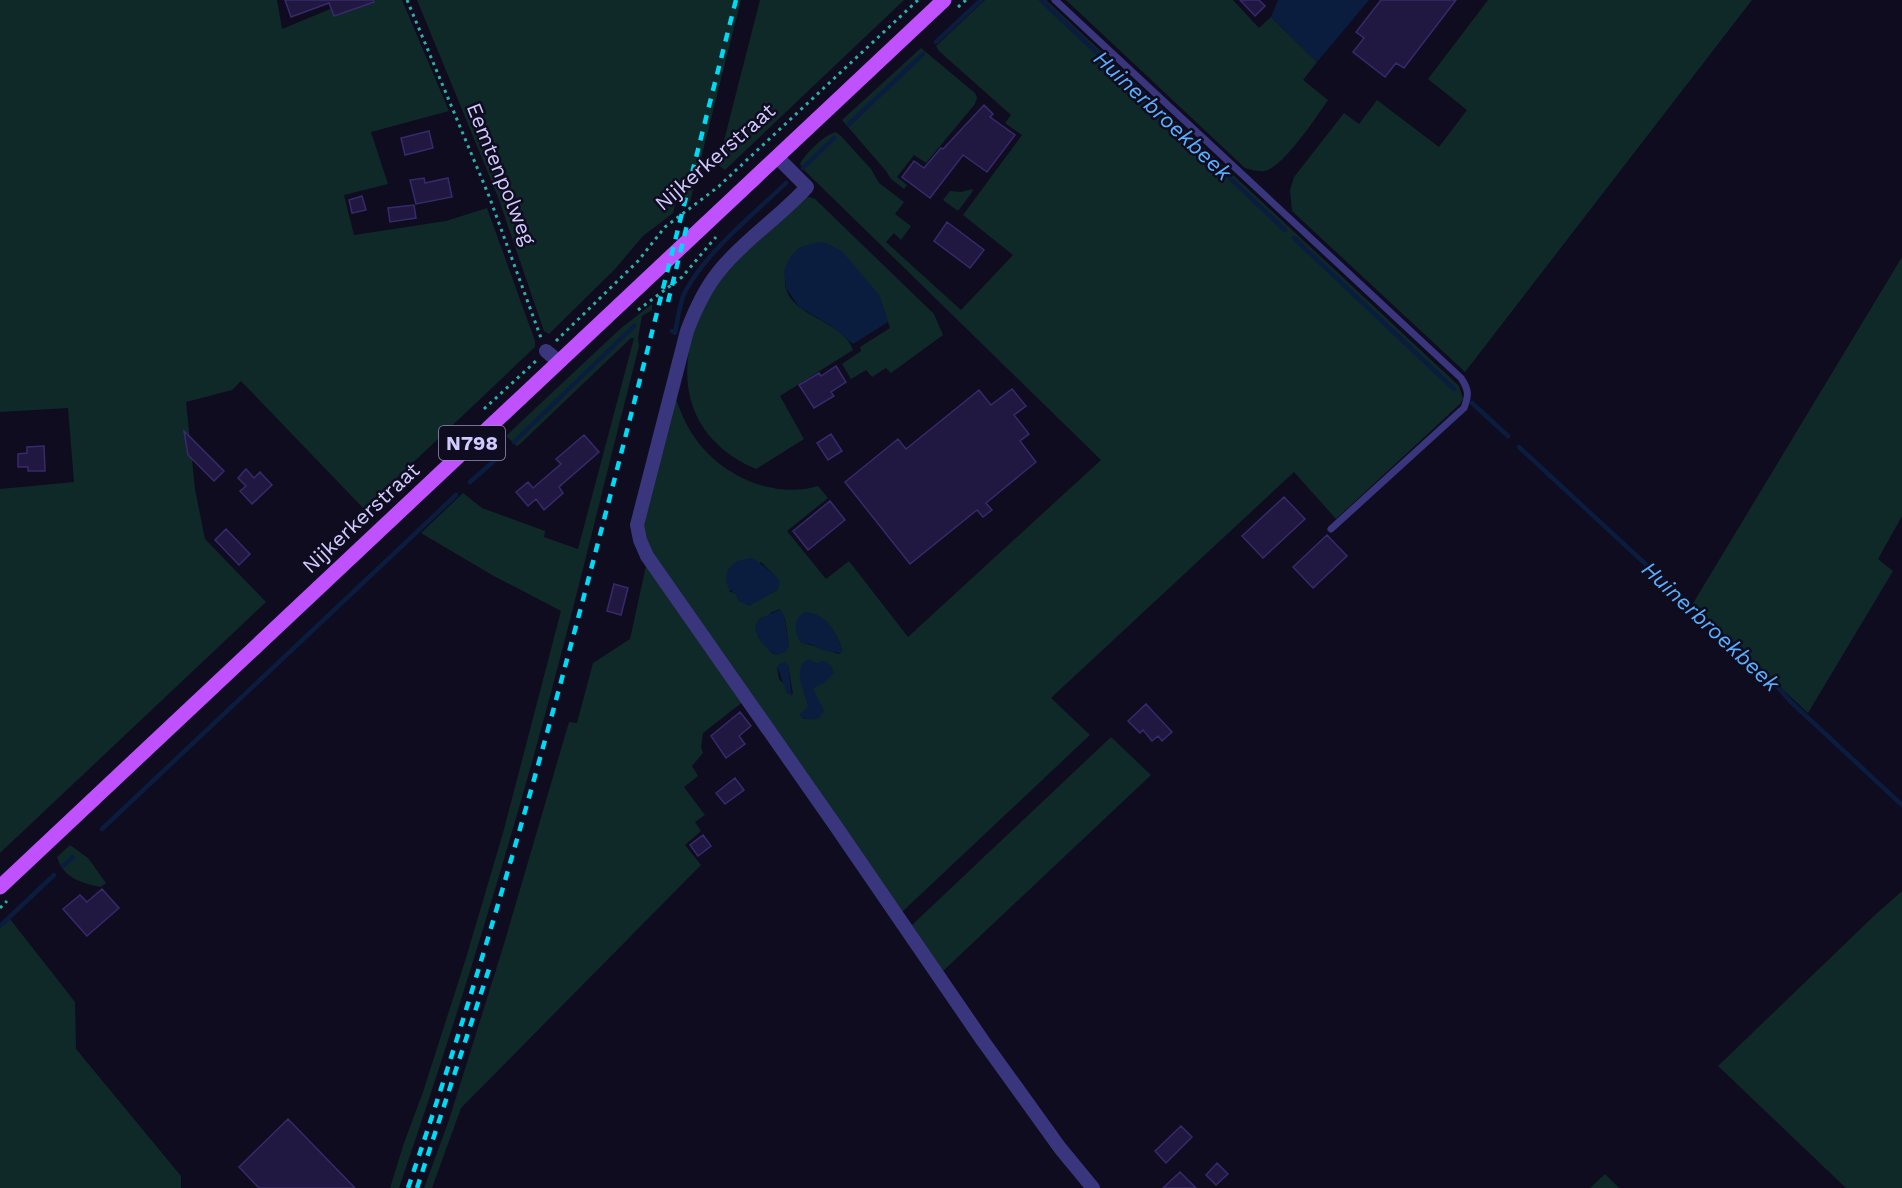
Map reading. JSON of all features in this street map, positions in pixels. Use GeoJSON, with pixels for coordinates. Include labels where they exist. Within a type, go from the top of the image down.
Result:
{"type":"FeatureCollection","features":[{"type":"Feature","properties":{"kind":"main road","name":"Nijkerkerstraat"},"geometry":{"type":"LineString","coordinates":[[0,886],[944,0]]}},
{"type":"Feature","properties":{"kind":"street","name":"Nijkerkerstraat"},"geometry":{"type":"LineString","coordinates":[[777,157],[807,187],[788,208],[729,260],[712,281],[694,313],[687,331],[637,525],[640,540],[647,556],[983,1041],[1060,1148],[1093,1188]]}},
{"type":"Feature","properties":{"kind":"street"},"geometry":{"type":"LineString","coordinates":[[546,351],[558,362]]}},
{"type":"Feature","properties":{"kind":"lane"},"geometry":{"type":"LineString","coordinates":[[1054,0],[1461,378],[1467,387],[1469,396],[1464,408],[1331,529]]}},
{"type":"Feature","properties":{"kind":"path","name":"Eemtenpolweg"},"geometry":{"type":"LineString","coordinates":[[407,0],[489,196],[546,351]]}},
{"type":"Feature","properties":{"kind":"path","name":"Nijkerkerstraat"},"geometry":{"type":"LineString","coordinates":[[546,351],[638,261],[665,227],[718,187],[918,0]]}},
{"type":"Feature","properties":{"kind":"green space"},"geometry":{"type":"Polygon","coordinates":[[[0,0],[277,0],[282,29],[352,0],[402,0],[449,111],[371,132],[388,184],[344,195],[354,235],[446,221],[487,208],[535,341],[535,347],[364,509],[241,381],[232,390],[186,402],[195,489],[205,539],[266,602],[0,853],[0,489],[74,482],[68,408],[0,412],[0,0]]]}},
{"type":"Feature","properties":{"kind":"green space"},"geometry":{"type":"Polygon","coordinates":[[[417,0],[741,0],[690,202],[677,198],[673,213],[643,236],[615,269],[549,334],[544,331],[498,197],[417,0]]]}},
{"type":"Feature","properties":{"kind":"green space"},"geometry":{"type":"Polygon","coordinates":[[[760,0],[904,0],[725,170],[718,165],[719,160],[760,0]]]}},
{"type":"Feature","properties":{"kind":"green space"},"geometry":{"type":"Polygon","coordinates":[[[985,0],[1046,0],[1459,386],[1463,399],[1336,519],[1294,472],[1051,698],[1090,735],[902,912],[652,555],[642,527],[675,397],[693,435],[704,449],[731,472],[765,486],[783,489],[818,486],[828,498],[787,531],[826,579],[849,561],[908,637],[1101,460],[800,164],[826,137],[836,132],[841,136],[871,169],[879,183],[904,202],[895,214],[911,226],[901,240],[894,233],[886,242],[961,310],[1013,255],[963,215],[1022,135],[1005,123],[1011,115],[936,46],[985,0]],[[761,562],[729,591],[736,594],[739,601],[749,605],[777,590],[778,585],[774,575],[761,562]],[[780,609],[764,617],[758,637],[772,653],[777,655],[789,646],[785,619],[780,609]],[[826,621],[796,630],[801,642],[839,654],[842,651],[836,635],[826,621]],[[815,662],[808,707],[803,719],[819,718],[813,690],[815,662]],[[788,665],[777,667],[779,679],[786,686],[787,693],[793,694],[788,665]]]}},
{"type":"Feature","properties":{"kind":"green space"},"geometry":{"type":"Polygon","coordinates":[[[1066,0],[1233,0],[1259,28],[1271,17],[1317,62],[1303,80],[1328,100],[1299,141],[1280,161],[1264,171],[1245,168],[1066,0]]]}},
{"type":"Feature","properties":{"kind":"green space"},"geometry":{"type":"Polygon","coordinates":[[[1488,0],[1752,0],[1465,372],[1292,211],[1290,190],[1294,177],[1344,113],[1359,124],[1377,100],[1439,147],[1467,110],[1428,79],[1488,0]]]}},
{"type":"Feature","properties":{"kind":"green space"},"geometry":{"type":"Polygon","coordinates":[[[921,48],[975,93],[977,98],[975,104],[926,163],[914,155],[897,177],[907,185],[904,189],[891,179],[842,120],[921,48]]]}},
{"type":"Feature","properties":{"kind":"green space"},"geometry":{"type":"Polygon","coordinates":[[[972,189],[973,191],[958,211],[943,200],[950,191],[961,192],[972,189]]]}},
{"type":"Feature","properties":{"kind":"green space"},"geometry":{"type":"Polygon","coordinates":[[[804,198],[815,199],[934,314],[943,335],[891,373],[886,368],[872,377],[866,370],[851,379],[842,364],[861,351],[860,347],[890,328],[879,295],[801,247],[795,252],[787,270],[785,285],[790,297],[799,307],[847,339],[853,350],[780,396],[804,439],[756,469],[729,454],[710,436],[696,415],[689,391],[687,366],[691,341],[700,315],[726,269],[804,198]]]}},
{"type":"Feature","properties":{"kind":"green space"},"geometry":{"type":"Polygon","coordinates":[[[1902,257],[1902,516],[1878,559],[1893,571],[1808,713],[1692,605],[1902,257]]]}},
{"type":"Feature","properties":{"kind":"green space"},"geometry":{"type":"Polygon","coordinates":[[[652,304],[652,310],[642,316],[639,346],[575,602],[502,864],[399,1188],[390,1188],[466,958],[503,833],[561,611],[492,575],[421,533],[463,493],[482,508],[545,531],[544,537],[578,549],[634,338],[631,338],[520,444],[517,446],[507,435],[620,329],[652,304]]]}},
{"type":"Feature","properties":{"kind":"green space"},"geometry":{"type":"Polygon","coordinates":[[[646,566],[726,680],[744,701],[703,733],[701,747],[703,753],[692,766],[698,776],[684,787],[705,815],[695,822],[701,831],[685,845],[701,865],[461,1108],[432,1188],[424,1188],[449,1120],[504,944],[569,722],[577,723],[593,663],[630,639],[646,566]]]}},
{"type":"Feature","properties":{"kind":"green space"},"geometry":{"type":"Polygon","coordinates":[[[1111,737],[1151,775],[943,971],[912,925],[1111,737]]]}},
{"type":"Feature","properties":{"kind":"green space"},"geometry":{"type":"Polygon","coordinates":[[[70,845],[88,858],[106,883],[101,887],[87,884],[74,879],[64,870],[57,857],[70,845]]]}},
{"type":"Feature","properties":{"kind":"green space"},"geometry":{"type":"Polygon","coordinates":[[[1902,891],[1902,1188],[1846,1188],[1718,1066],[1902,891]]]}},
{"type":"Feature","properties":{"kind":"green space"},"geometry":{"type":"Polygon","coordinates":[[[10,919],[75,1002],[76,1049],[181,1176],[181,1188],[0,1188],[0,928],[10,919]]]}},
{"type":"Feature","properties":{"kind":"green space"},"geometry":{"type":"Polygon","coordinates":[[[1605,1174],[1619,1188],[1590,1188],[1605,1174]]]}},
{"type":"Feature","properties":{"kind":"water"},"geometry":{"type":"Polygon","coordinates":[[[1278,0],[1369,0],[1317,62],[1271,17],[1278,0]]]}},
{"type":"Feature","properties":{"kind":"water"},"geometry":{"type":"Polygon","coordinates":[[[818,242],[826,243],[842,251],[879,295],[888,322],[853,344],[830,325],[799,307],[786,288],[784,271],[790,257],[801,247],[818,242]]]}},
{"type":"Feature","properties":{"kind":"water"},"geometry":{"type":"Polygon","coordinates":[[[752,558],[774,575],[779,580],[779,584],[777,590],[749,606],[739,601],[736,594],[732,592],[727,584],[726,576],[733,564],[752,558]]]}},
{"type":"Feature","properties":{"kind":"water"},"geometry":{"type":"Polygon","coordinates":[[[780,609],[784,616],[789,646],[785,652],[777,655],[762,643],[755,626],[760,618],[780,609]]]}},
{"type":"Feature","properties":{"kind":"water"},"geometry":{"type":"Polygon","coordinates":[[[805,612],[819,616],[830,625],[841,653],[801,643],[796,626],[798,618],[805,612]]]}},
{"type":"Feature","properties":{"kind":"water"},"geometry":{"type":"Polygon","coordinates":[[[808,659],[816,663],[827,662],[834,673],[824,683],[813,688],[824,711],[819,718],[811,720],[799,715],[808,707],[800,681],[800,669],[808,659]]]}},
{"type":"Feature","properties":{"kind":"water"},"geometry":{"type":"Polygon","coordinates":[[[785,662],[788,665],[792,697],[777,667],[785,662]]]}},
{"type":"Feature","properties":{"kind":"building"},"geometry":{"type":"Polygon","coordinates":[[[285,0],[373,0],[374,2],[334,16],[329,3],[291,17],[285,0]]]}},
{"type":"Feature","properties":{"kind":"building"},"geometry":{"type":"Polygon","coordinates":[[[1240,0],[1259,0],[1265,6],[1255,16],[1240,0]]]}},
{"type":"Feature","properties":{"kind":"building"},"geometry":{"type":"Polygon","coordinates":[[[1381,0],[1456,0],[1404,68],[1396,63],[1385,77],[1353,52],[1364,38],[1356,32],[1381,0]]]}},
{"type":"Feature","properties":{"kind":"building"},"geometry":{"type":"Polygon","coordinates":[[[984,105],[993,114],[990,117],[1015,135],[987,172],[963,155],[930,198],[902,177],[914,161],[924,168],[984,105]]]}},
{"type":"Feature","properties":{"kind":"building"},"geometry":{"type":"Polygon","coordinates":[[[429,131],[433,148],[405,155],[401,138],[429,131]]]}},
{"type":"Feature","properties":{"kind":"building"},"geometry":{"type":"Polygon","coordinates":[[[424,178],[425,183],[448,178],[452,197],[416,204],[410,180],[424,178]]]}},
{"type":"Feature","properties":{"kind":"building"},"geometry":{"type":"Polygon","coordinates":[[[362,196],[366,210],[352,213],[349,200],[362,196]]]}},
{"type":"Feature","properties":{"kind":"building"},"geometry":{"type":"Polygon","coordinates":[[[414,205],[416,218],[390,222],[388,208],[414,205]]]}},
{"type":"Feature","properties":{"kind":"building"},"geometry":{"type":"Polygon","coordinates":[[[947,222],[984,250],[970,268],[934,241],[947,222]]]}},
{"type":"Feature","properties":{"kind":"building"},"geometry":{"type":"Polygon","coordinates":[[[836,366],[846,382],[831,392],[834,396],[814,408],[799,385],[819,373],[821,376],[836,366]]]}},
{"type":"Feature","properties":{"kind":"building"},"geometry":{"type":"Polygon","coordinates":[[[1012,389],[1026,406],[1014,415],[1029,434],[1020,441],[1036,462],[986,503],[992,510],[983,517],[977,510],[910,564],[845,482],[898,439],[906,449],[979,390],[991,405],[1012,389]]]}},
{"type":"Feature","properties":{"kind":"building"},"geometry":{"type":"Polygon","coordinates":[[[184,431],[224,471],[214,481],[188,455],[184,431]]]}},
{"type":"Feature","properties":{"kind":"building"},"geometry":{"type":"Polygon","coordinates":[[[831,434],[842,451],[828,460],[817,443],[831,434]]]}},
{"type":"Feature","properties":{"kind":"building"},"geometry":{"type":"Polygon","coordinates":[[[584,435],[599,452],[559,487],[563,493],[544,510],[536,499],[528,506],[516,492],[528,482],[533,488],[561,464],[556,459],[584,435]]]}},
{"type":"Feature","properties":{"kind":"building"},"geometry":{"type":"Polygon","coordinates":[[[44,446],[45,471],[28,471],[28,467],[18,467],[18,454],[27,453],[27,447],[44,446]]]}},
{"type":"Feature","properties":{"kind":"building"},"geometry":{"type":"Polygon","coordinates":[[[246,469],[254,478],[260,472],[272,485],[252,504],[240,491],[246,486],[238,478],[246,469]]]}},
{"type":"Feature","properties":{"kind":"building"},"geometry":{"type":"Polygon","coordinates":[[[1284,497],[1305,519],[1263,558],[1242,536],[1284,497]]]}},
{"type":"Feature","properties":{"kind":"building"},"geometry":{"type":"Polygon","coordinates":[[[830,501],[845,520],[808,550],[793,531],[830,501]]]}},
{"type":"Feature","properties":{"kind":"building"},"geometry":{"type":"Polygon","coordinates":[[[226,529],[250,554],[239,565],[215,540],[226,529]]]}},
{"type":"Feature","properties":{"kind":"building"},"geometry":{"type":"Polygon","coordinates":[[[1327,535],[1347,556],[1313,588],[1293,567],[1327,535]]]}},
{"type":"Feature","properties":{"kind":"building"},"geometry":{"type":"Polygon","coordinates":[[[614,584],[628,588],[621,615],[607,611],[614,584]]]}},
{"type":"Feature","properties":{"kind":"building"},"geometry":{"type":"Polygon","coordinates":[[[1146,704],[1172,732],[1162,741],[1158,736],[1152,741],[1143,730],[1140,733],[1128,721],[1146,704]]]}},
{"type":"Feature","properties":{"kind":"building"},"geometry":{"type":"Polygon","coordinates":[[[740,712],[751,726],[739,736],[745,744],[726,758],[711,736],[740,712]]]}},
{"type":"Feature","properties":{"kind":"building"},"geometry":{"type":"Polygon","coordinates":[[[735,778],[744,790],[725,804],[716,793],[735,778]]]}},
{"type":"Feature","properties":{"kind":"building"},"geometry":{"type":"Polygon","coordinates":[[[703,835],[711,846],[698,856],[690,845],[703,835]]]}},
{"type":"Feature","properties":{"kind":"building"},"geometry":{"type":"Polygon","coordinates":[[[102,889],[119,908],[87,936],[63,909],[80,895],[87,902],[102,889]]]}},
{"type":"Feature","properties":{"kind":"building"},"geometry":{"type":"Polygon","coordinates":[[[288,1119],[355,1188],[259,1188],[239,1167],[288,1119]]]}},
{"type":"Feature","properties":{"kind":"building"},"geometry":{"type":"Polygon","coordinates":[[[1181,1126],[1192,1137],[1166,1163],[1155,1151],[1181,1126]]]}},
{"type":"Feature","properties":{"kind":"building"},"geometry":{"type":"Polygon","coordinates":[[[1217,1163],[1228,1174],[1216,1185],[1206,1175],[1217,1163]]]}},
{"type":"Feature","properties":{"kind":"building"},"geometry":{"type":"Polygon","coordinates":[[[1180,1172],[1196,1188],[1163,1188],[1180,1172]]]}},
{"type":"Feature","properties":{"kind":"waterway"},"geometry":{"type":"LineString","coordinates":[[936,42],[981,0]]}},
{"type":"Feature","properties":{"kind":"waterway","name":"Huinerbroekbeek"},"geometry":{"type":"LineString","coordinates":[[1041,0],[1285,230]]}},
{"type":"Feature","properties":{"kind":"waterway"},"geometry":{"type":"LineString","coordinates":[[849,124],[923,54]]}},
{"type":"Feature","properties":{"kind":"waterway"},"geometry":{"type":"LineString","coordinates":[[803,168],[834,138]]}},
{"type":"Feature","properties":{"kind":"waterway"},"geometry":{"type":"LineString","coordinates":[[672,331],[675,333],[685,292],[705,262],[731,234],[786,183]]}},
{"type":"Feature","properties":{"kind":"waterway","name":"Huinerbroekbeek"},"geometry":{"type":"LineString","coordinates":[[1294,238],[1454,389]]}},
{"type":"Feature","properties":{"kind":"waterway"},"geometry":{"type":"LineString","coordinates":[[514,442],[634,326]]}},
{"type":"Feature","properties":{"kind":"waterway","name":"Huinerbroekbeek"},"geometry":{"type":"LineString","coordinates":[[1472,403],[1508,436]]}},
{"type":"Feature","properties":{"kind":"waterway","name":"Huinerbroekbeek"},"geometry":{"type":"LineString","coordinates":[[1519,447],[1902,805]]}},
{"type":"Feature","properties":{"kind":"waterway"},"geometry":{"type":"LineString","coordinates":[[470,482],[503,453]]}},
{"type":"Feature","properties":{"kind":"waterway"},"geometry":{"type":"LineString","coordinates":[[102,829],[456,495]]}},
{"type":"Feature","properties":{"kind":"waterway"},"geometry":{"type":"LineString","coordinates":[[63,866],[73,857]]}},
{"type":"Feature","properties":{"kind":"waterway"},"geometry":{"type":"LineString","coordinates":[[0,926],[54,875]]}},
{"type":"Feature","properties":{"kind":"railway"},"geometry":{"type":"LineString","coordinates":[[408,1188],[456,1042],[543,746],[584,597],[736,0]]}},
{"type":"Feature","properties":{"kind":"railway"},"geometry":{"type":"LineString","coordinates":[[668,302],[688,221]]}},
{"type":"Feature","properties":{"kind":"railway"},"geometry":{"type":"LineString","coordinates":[[417,1188],[490,966]]}}]}
